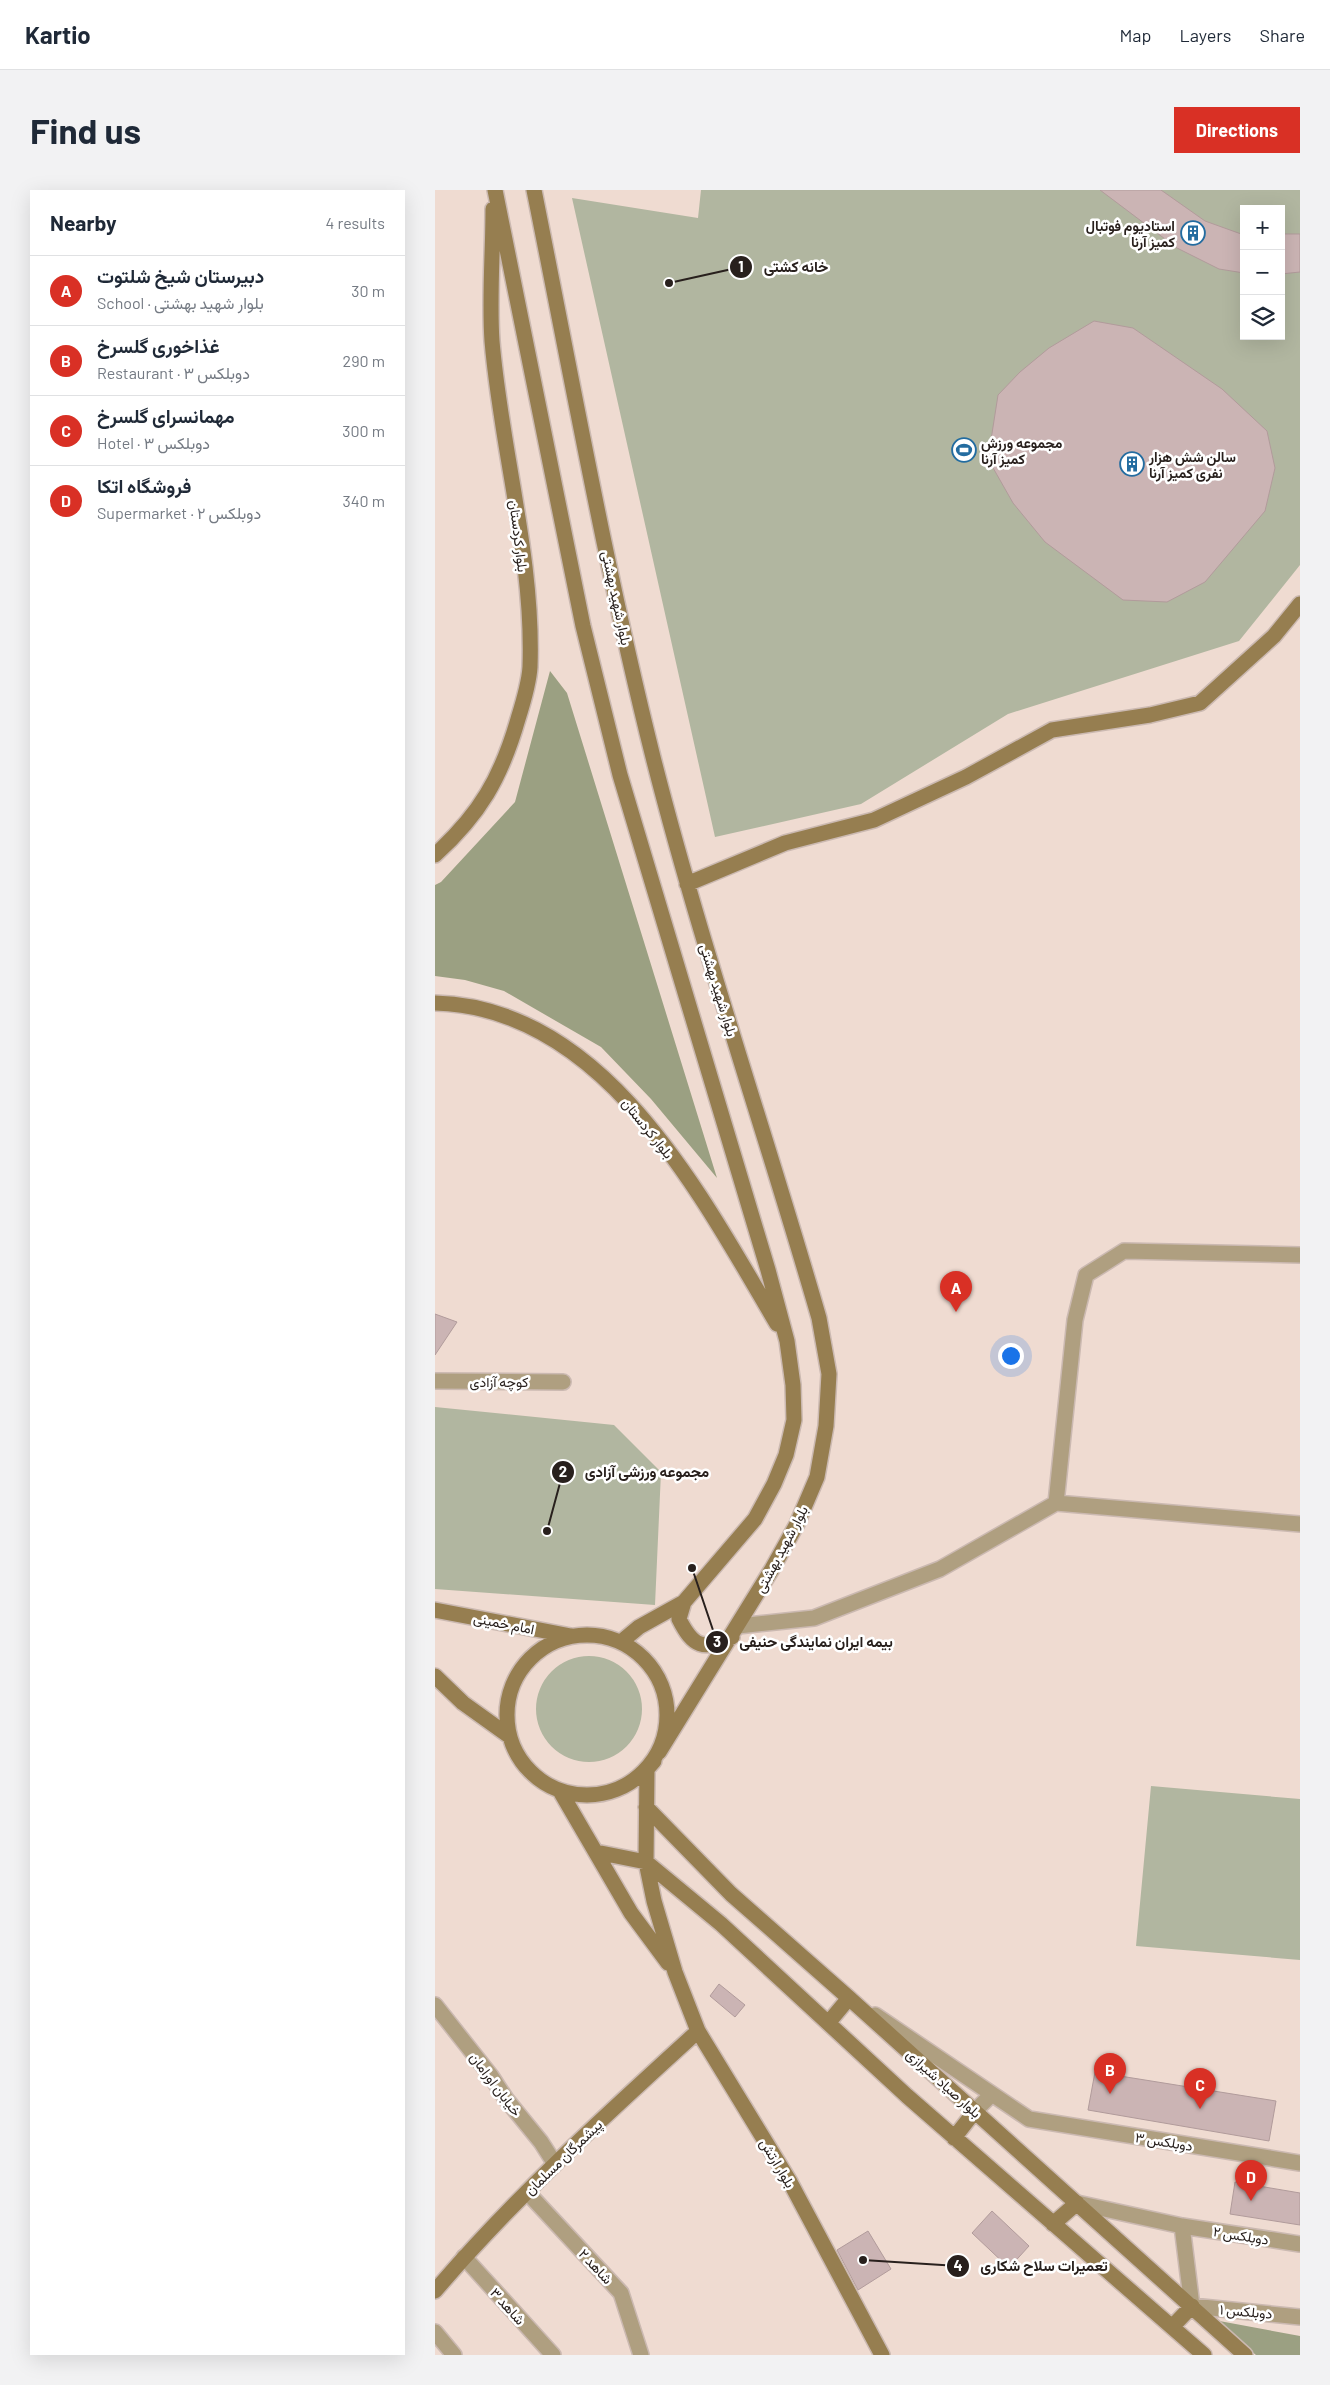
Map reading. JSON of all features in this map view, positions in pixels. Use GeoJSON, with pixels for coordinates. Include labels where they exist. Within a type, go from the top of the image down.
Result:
{"type":"FeatureCollection","features":[{"type":"Feature","properties":{"kind":"main road","name":"بلوار کردستان"},"geometry":{"type":"LineString","coordinates":[[435,855],[456,836],[481,805],[497,779],[512,741],[530,669],[529,615],[521,539],[492,341],[494,190]]}},
{"type":"Feature","properties":{"kind":"main road"},"geometry":{"type":"LineString","coordinates":[[494,190],[583,626],[620,775],[715,1090],[787,1341],[793,1385],[794,1420],[786,1455],[774,1484],[755,1520],[684,1602],[639,1627],[621,1642]]}},
{"type":"Feature","properties":{"kind":"main road","name":"بلوار شهید بهشتی"},"geometry":{"type":"LineString","coordinates":[[534,190],[619,612],[653,756],[687,884],[807,1275],[819,1318],[829,1374],[826,1426],[817,1477],[797,1524],[735,1631],[657,1756]]}},
{"type":"Feature","properties":{"kind":"main road"},"geometry":{"type":"LineString","coordinates":[[687,884],[785,843],[874,820],[966,777],[1052,730],[1150,715],[1200,703],[1274,636],[1300,604]]}},
{"type":"Feature","properties":{"kind":"main road","name":"بلوار کردستان"},"geometry":{"type":"LineString","coordinates":[[435,1004],[470,1007],[521,1023],[583,1059],[616,1089],[658,1137],[721,1227],[787,1341]]}},
{"type":"Feature","properties":{"kind":"main road"},"geometry":{"type":"LineString","coordinates":[[684,1602],[679,1619],[689,1638],[701,1644],[715,1645],[735,1631]]}},
{"type":"Feature","properties":{"kind":"main road","name":"امام خمینی"},"geometry":{"type":"LineString","coordinates":[[435,1610],[572,1636]]}},
{"type":"Feature","properties":{"kind":"main road"},"geometry":{"type":"LineString","coordinates":[[657,1756],[635,1780],[612,1792],[586,1796],[561,1792],[538,1779],[520,1760],[509,1736],[507,1710],[513,1684],[527,1662],[547,1646],[572,1636],[597,1636],[621,1642],[642,1656],[658,1676],[667,1701],[667,1727],[657,1756],[647,1769],[646,1862],[654,1901],[675,1972]]}},
{"type":"Feature","properties":{"kind":"main road"},"geometry":{"type":"LineString","coordinates":[[435,1676],[463,1703],[509,1736]]}},
{"type":"Feature","properties":{"kind":"main road"},"geometry":{"type":"LineString","coordinates":[[561,1792],[631,1913],[675,1972]]}},
{"type":"Feature","properties":{"kind":"main road","name":"بلوار صیاد شیرازی"},"geometry":{"type":"LineString","coordinates":[[646,1808],[731,1894],[1245,2355]]}},
{"type":"Feature","properties":{"kind":"main road"},"geometry":{"type":"LineString","coordinates":[[596,1852],[646,1862],[721,1924],[954,2138],[1204,2355]]}},
{"type":"Feature","properties":{"kind":"main road","name":"بلوار ارتش"},"geometry":{"type":"LineString","coordinates":[[675,1972],[698,2031],[790,2182],[882,2355]]}},
{"type":"Feature","properties":{"kind":"main road"},"geometry":{"type":"LineString","coordinates":[[829,2022],[849,1998]]}},
{"type":"Feature","properties":{"kind":"main road","name":"پیشمرگان مسلمان"},"geometry":{"type":"LineString","coordinates":[[435,2291],[464,2257],[555,2164],[698,2031]]}},
{"type":"Feature","properties":{"kind":"main road"},"geometry":{"type":"LineString","coordinates":[[954,2138],[975,2111]]}},
{"type":"Feature","properties":{"kind":"main road"},"geometry":{"type":"LineString","coordinates":[[1053,2224],[1077,2203]]}},
{"type":"Feature","properties":{"kind":"main road"},"geometry":{"type":"LineString","coordinates":[[1172,2326],[1192,2306]]}},
{"type":"Feature","properties":{"kind":"street"},"geometry":{"type":"LineString","coordinates":[[1056,1503],[1075,1320],[1086,1275],[1124,1251],[1300,1255]]}},
{"type":"Feature","properties":{"kind":"street","name":"کوچه آزادی"},"geometry":{"type":"LineString","coordinates":[[435,1381],[563,1382]]}},
{"type":"Feature","properties":{"kind":"street"},"geometry":{"type":"LineString","coordinates":[[735,1631],[814,1618],[941,1569],[1056,1503],[1300,1524]]}},
{"type":"Feature","properties":{"kind":"street"},"geometry":{"type":"LineString","coordinates":[[849,1998],[992,2094],[975,2111]]}},
{"type":"Feature","properties":{"kind":"street","name":"خیابان اورامان"},"geometry":{"type":"LineString","coordinates":[[435,2005],[541,2142],[555,2164]]}},
{"type":"Feature","properties":{"kind":"street","name":"دوبلکس ۳"},"geometry":{"type":"LineString","coordinates":[[992,2094],[1029,2119],[1300,2163]]}},
{"type":"Feature","properties":{"kind":"street","name":"شاهد ۲"},"geometry":{"type":"LineString","coordinates":[[527,2192],[621,2294],[641,2355]]}},
{"type":"Feature","properties":{"kind":"street","name":"دوبلکس ۲"},"geometry":{"type":"LineString","coordinates":[[1077,2203],[1182,2226],[1300,2244]]}},
{"type":"Feature","properties":{"kind":"street"},"geometry":{"type":"LineString","coordinates":[[1182,2226],[1192,2306]]}},
{"type":"Feature","properties":{"kind":"street","name":"شاهد ۳"},"geometry":{"type":"LineString","coordinates":[[464,2257],[553,2355]]}},
{"type":"Feature","properties":{"kind":"street","name":"دوبلکس ۱"},"geometry":{"type":"LineString","coordinates":[[1192,2306],[1300,2317]]}},
{"type":"Feature","properties":{"kind":"street"},"geometry":{"type":"LineString","coordinates":[[435,2332],[454,2355]]}},
{"type":"Feature","properties":{"kind":"green space","name":"مجموعه ورزش کمیز آرنا"},"geometry":{"type":"Polygon","coordinates":[[[701,190],[1300,190],[1300,565],[1239,641],[1008,714],[861,804],[715,837],[572,198],[698,218],[701,190]]]}},
{"type":"Feature","properties":{"kind":"green space"},"geometry":{"type":"Polygon","coordinates":[[[550,671],[567,693],[717,1178],[651,1099],[601,1047],[504,991],[465,980],[435,976],[435,885],[441,882],[515,802],[550,671]]]}},
{"type":"Feature","properties":{"kind":"green space"},"geometry":{"type":"Polygon","coordinates":[[[435,1407],[614,1425],[661,1472],[655,1605],[435,1589],[435,1407]]]}},
{"type":"Feature","properties":{"kind":"green space"},"geometry":{"type":"Polygon","coordinates":[[[589,1656],[609,1660],[627,1671],[638,1689],[642,1709],[638,1729],[627,1747],[609,1758],[589,1762],[569,1758],[551,1747],[540,1729],[536,1709],[540,1689],[551,1671],[569,1660],[589,1656]]]}},
{"type":"Feature","properties":{"kind":"green space"},"geometry":{"type":"Polygon","coordinates":[[[1151,1786],[1300,1799],[1300,1960],[1136,1946],[1151,1786]]]}},
{"type":"Feature","properties":{"kind":"green space"},"geometry":{"type":"Polygon","coordinates":[[[1214,2320],[1300,2336],[1300,2355],[1256,2355],[1214,2320]]]}},
{"type":"Feature","properties":{"kind":"building","name":"استادیوم فوتبال کمیز آرنا"},"geometry":{"type":"Polygon","coordinates":[[[1100,190],[1161,190],[1205,221],[1240,234],[1240,272],[1219,269],[1177,248],[1100,190]]]}},
{"type":"Feature","properties":{"kind":"building"},"geometry":{"type":"Polygon","coordinates":[[[1285,234],[1300,234],[1300,272],[1285,274],[1285,234]]]}},
{"type":"Feature","properties":{"kind":"building","name":"سالن شش هزار نفری کمیز آرنا"},"geometry":{"type":"Polygon","coordinates":[[[1094,321],[1133,328],[1222,389],[1267,431],[1275,468],[1265,511],[1205,582],[1167,602],[1123,600],[1045,542],[1013,503],[988,459],[998,395],[1020,372],[1049,348],[1094,321]]]}},
{"type":"Feature","properties":{"kind":"building"},"geometry":{"type":"Polygon","coordinates":[[[435,1314],[457,1322],[435,1355],[435,1314]]]}},
{"type":"Feature","properties":{"kind":"building"},"geometry":{"type":"Polygon","coordinates":[[[719,1984],[745,2005],[735,2017],[710,1996],[719,1984]]]}},
{"type":"Feature","properties":{"kind":"building"},"geometry":{"type":"Polygon","coordinates":[[[1095,2072],[1276,2101],[1269,2141],[1088,2110],[1095,2072]]]}},
{"type":"Feature","properties":{"kind":"building"},"geometry":{"type":"Polygon","coordinates":[[[1235,2182],[1300,2193],[1300,2225],[1230,2214],[1235,2182]]]}},
{"type":"Feature","properties":{"kind":"building"},"geometry":{"type":"Polygon","coordinates":[[[992,2211],[1029,2246],[1009,2268],[972,2233],[992,2211]]]}},
{"type":"Feature","properties":{"kind":"building"},"geometry":{"type":"Polygon","coordinates":[[[868,2231],[891,2269],[858,2290],[837,2250],[868,2231]]]}},
{"type":"Feature","properties":{"kind":"place","name":"استادیوم فوتبال کمیز آرنا"},"geometry":{"type":"Point","coordinates":[1193,233]}},
{"type":"Feature","properties":{"kind":"place","name":"خانه کشتی"},"geometry":{"type":"Point","coordinates":[669,283]}},
{"type":"Feature","properties":{"kind":"place","name":"مجموعه ورزش کمیز آرنا"},"geometry":{"type":"Point","coordinates":[964,450]}},
{"type":"Feature","properties":{"kind":"place","name":"سالن شش هزار نفری کمیز آرنا"},"geometry":{"type":"Point","coordinates":[1132,464]}},
{"type":"Feature","properties":{"kind":"place","name":"دبیرستان شیخ شلتوت"},"geometry":{"type":"Point","coordinates":[956,1312]}},
{"type":"Feature","properties":{"kind":"place","name":"مجموعه ورزشی آزادی"},"geometry":{"type":"Point","coordinates":[547,1531]}},
{"type":"Feature","properties":{"kind":"place","name":"بیمه ایران نمایندگی حنیفی"},"geometry":{"type":"Point","coordinates":[692,1568]}},
{"type":"Feature","properties":{"kind":"place","name":"غذاخوری گلسرخ"},"geometry":{"type":"Point","coordinates":[1110,2094]}},
{"type":"Feature","properties":{"kind":"place","name":"مهمانسرای گلسرخ"},"geometry":{"type":"Point","coordinates":[1200,2109]}},
{"type":"Feature","properties":{"kind":"place","name":"فروشگاه اتکا"},"geometry":{"type":"Point","coordinates":[1251,2201]}},
{"type":"Feature","properties":{"kind":"place","name":"تعمیرات سلاح شکاری"},"geometry":{"type":"Point","coordinates":[863,2260]}}]}
